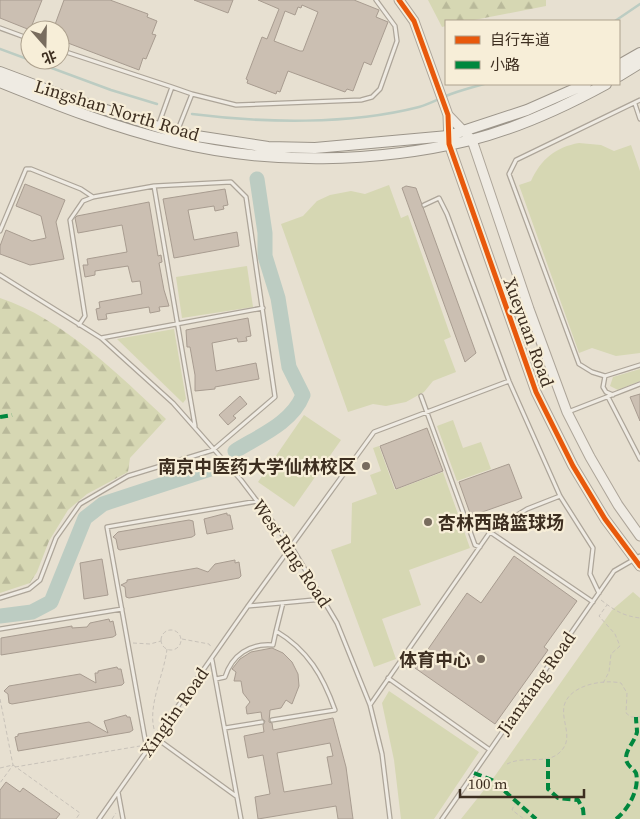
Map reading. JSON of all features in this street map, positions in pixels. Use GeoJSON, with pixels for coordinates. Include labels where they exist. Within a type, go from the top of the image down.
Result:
{"type":"FeatureCollection","features":[{"type":"Feature","properties":{"kind":"main road"},"geometry":{"type":"LineString","coordinates":[[620,64],[640,53]]}},
{"type":"Feature","properties":{"kind":"main road"},"geometry":{"type":"LineString","coordinates":[[620,75],[640,63]]}},
{"type":"Feature","properties":{"kind":"main road","name":"Lingshan North Road"},"geometry":{"type":"LineString","coordinates":[[0,72],[69,98],[177,133],[268,146],[315,148],[472,140],[531,120],[604,85]]}},
{"type":"Feature","properties":{"kind":"main road","name":"Lingshan North Road"},"geometry":{"type":"LineString","coordinates":[[0,82],[81,114],[175,142],[224,151],[276,157],[346,157],[449,140],[466,130],[527,110],[584,85]]}},
{"type":"Feature","properties":{"kind":"street","name":"Xueyuan Road"},"geometry":{"type":"LineString","coordinates":[[399,0],[414,21],[448,115],[449,140],[536,392],[573,466],[605,519],[638,561]]}},
{"type":"Feature","properties":{"kind":"street","name":"Xueyuan Road"},"geometry":{"type":"LineString","coordinates":[[448,115],[466,130],[472,140],[529,309],[567,412],[618,505],[640,536]]}},
{"type":"Feature","properties":{"kind":"lane"},"geometry":{"type":"LineString","coordinates":[[70,53],[192,94],[236,105],[361,100],[372,97],[380,89],[398,41],[395,26],[376,0]]}},
{"type":"Feature","properties":{"kind":"lane"},"geometry":{"type":"LineString","coordinates":[[0,28],[20,35]]}},
{"type":"Feature","properties":{"kind":"lane"},"geometry":{"type":"LineString","coordinates":[[157,127],[172,87]]}},
{"type":"Feature","properties":{"kind":"lane"},"geometry":{"type":"LineString","coordinates":[[177,133],[192,94]]}},
{"type":"Feature","properties":{"kind":"lane"},"geometry":{"type":"LineString","coordinates":[[640,100],[516,160],[508,174],[579,364],[605,376],[640,365]]}},
{"type":"Feature","properties":{"kind":"lane"},"geometry":{"type":"LineString","coordinates":[[634,104],[640,119]]}},
{"type":"Feature","properties":{"kind":"lane"},"geometry":{"type":"LineString","coordinates":[[0,231],[26,169],[31,169],[81,189],[93,197]]}},
{"type":"Feature","properties":{"kind":"lane"},"geometry":{"type":"LineString","coordinates":[[0,598],[30,589],[40,580],[56,538],[80,504],[128,476],[213,450],[276,397],[246,197],[240,189],[231,182],[154,186],[93,197],[83,201],[70,220],[85,316],[79,325]]}},
{"type":"Feature","properties":{"kind":"lane"},"geometry":{"type":"LineString","coordinates":[[154,186],[195,426]]}},
{"type":"Feature","properties":{"kind":"lane"},"geometry":{"type":"LineString","coordinates":[[424,205],[439,198],[508,382],[560,496],[593,548],[590,574],[598,595]]}},
{"type":"Feature","properties":{"kind":"lane","name":"West Ring Road"},"geometry":{"type":"LineString","coordinates":[[0,275],[101,338],[195,426],[213,450],[258,501],[324,599],[349,648],[370,705],[382,754],[390,819]]}},
{"type":"Feature","properties":{"kind":"lane"},"geometry":{"type":"LineString","coordinates":[[101,338],[263,308]]}},
{"type":"Feature","properties":{"kind":"lane"},"geometry":{"type":"LineString","coordinates":[[605,376],[603,387],[606,392],[613,395]]}},
{"type":"Feature","properties":{"kind":"lane","name":"Xinglin Road"},"geometry":{"type":"LineString","coordinates":[[99,819],[290,546],[374,432],[508,382]]}},
{"type":"Feature","properties":{"kind":"lane"},"geometry":{"type":"LineString","coordinates":[[567,412],[640,384]]}},
{"type":"Feature","properties":{"kind":"lane"},"geometry":{"type":"LineString","coordinates":[[421,396],[475,545],[480,547]]}},
{"type":"Feature","properties":{"kind":"lane"},"geometry":{"type":"LineString","coordinates":[[608,397],[640,459]]}},
{"type":"Feature","properties":{"kind":"lane"},"geometry":{"type":"LineString","coordinates":[[370,705],[490,532],[527,509],[560,496]]}},
{"type":"Feature","properties":{"kind":"lane"},"geometry":{"type":"LineString","coordinates":[[147,751],[107,528],[258,501]]}},
{"type":"Feature","properties":{"kind":"lane"},"geometry":{"type":"LineString","coordinates":[[490,532],[593,602]]}},
{"type":"Feature","properties":{"kind":"lane","name":"Jianxiang Road"},"geometry":{"type":"LineString","coordinates":[[442,819],[614,571],[638,561]]}},
{"type":"Feature","properties":{"kind":"lane"},"geometry":{"type":"LineString","coordinates":[[248,606],[324,599]]}},
{"type":"Feature","properties":{"kind":"lane"},"geometry":{"type":"LineString","coordinates":[[216,679],[225,677],[234,660],[243,651],[254,646],[273,645],[282,603]]}},
{"type":"Feature","properties":{"kind":"lane"},"geometry":{"type":"LineString","coordinates":[[0,629],[122,609]]}},
{"type":"Feature","properties":{"kind":"lane"},"geometry":{"type":"LineString","coordinates":[[272,720],[334,710],[323,679],[312,662],[296,644],[276,631]]}},
{"type":"Feature","properties":{"kind":"lane"},"geometry":{"type":"LineString","coordinates":[[212,659],[241,819]]}},
{"type":"Feature","properties":{"kind":"lane"},"geometry":{"type":"LineString","coordinates":[[388,678],[490,750]]}},
{"type":"Feature","properties":{"kind":"lane"},"geometry":{"type":"LineString","coordinates":[[224,728],[262,722]]}},
{"type":"Feature","properties":{"kind":"lane"},"geometry":{"type":"LineString","coordinates":[[156,738],[237,796]]}},
{"type":"Feature","properties":{"kind":"lane"},"geometry":{"type":"LineString","coordinates":[[118,792],[123,819]]}},
{"type":"Feature","properties":{"kind":"path"},"geometry":{"type":"LineString","coordinates":[[598,595],[607,605],[628,617],[640,618]]}},
{"type":"Feature","properties":{"kind":"path"},"geometry":{"type":"LineString","coordinates":[[603,683],[609,672],[611,654],[620,646],[616,634],[599,616],[607,605]]}},
{"type":"Feature","properties":{"kind":"path"},"geometry":{"type":"LineString","coordinates":[[156,738],[152,721],[167,649],[162,641],[163,635],[169,631],[175,631],[181,639],[208,644],[216,653]]}},
{"type":"Feature","properties":{"kind":"path"},"geometry":{"type":"LineString","coordinates":[[167,649],[177,648],[181,639]]}},
{"type":"Feature","properties":{"kind":"path"},"geometry":{"type":"LineString","coordinates":[[128,643],[150,644],[162,641]]}},
{"type":"Feature","properties":{"kind":"path"},"geometry":{"type":"LineString","coordinates":[[507,764],[524,758],[548,759],[559,753],[565,746],[568,735],[564,710],[567,699],[584,687],[615,682],[623,685],[627,693],[626,713],[631,717],[640,717]]}},
{"type":"Feature","properties":{"kind":"path"},"geometry":{"type":"LineString","coordinates":[[0,698],[13,765],[80,813],[76,819]]}},
{"type":"Feature","properties":{"kind":"path"},"geometry":{"type":"LineString","coordinates":[[15,767],[146,745]]}},
{"type":"Feature","properties":{"kind":"path"},"geometry":{"type":"LineString","coordinates":[[0,768],[13,765]]}},
{"type":"Feature","properties":{"kind":"path"},"geometry":{"type":"LineString","coordinates":[[0,783],[13,765]]}},
{"type":"Feature","properties":{"kind":"path"},"geometry":{"type":"LineString","coordinates":[[516,800],[512,810],[524,819]]}},
{"type":"Feature","properties":{"kind":"green space"},"geometry":{"type":"Polygon","coordinates":[[[428,0],[546,0],[546,6],[474,20],[445,20],[445,26],[442,27],[428,0]]]}},
{"type":"Feature","properties":{"kind":"green space"},"geometry":{"type":"Polygon","coordinates":[[[579,143],[601,145],[614,151],[631,145],[640,171],[640,353],[616,356],[592,348],[579,353],[519,185],[531,181],[539,166],[550,155],[579,143]]]}},
{"type":"Feature","properties":{"kind":"green space"},"geometry":{"type":"Polygon","coordinates":[[[389,185],[401,218],[408,215],[451,337],[444,340],[456,372],[433,381],[424,392],[406,402],[386,406],[373,404],[348,412],[281,224],[303,216],[317,201],[330,195],[351,191],[365,194],[389,185]]]}},
{"type":"Feature","properties":{"kind":"green space"},"geometry":{"type":"Polygon","coordinates":[[[247,266],[253,307],[182,318],[176,277],[247,266]]]}},
{"type":"Feature","properties":{"kind":"green space"},"geometry":{"type":"Polygon","coordinates":[[[0,298],[23,307],[45,319],[89,349],[166,419],[130,458],[128,472],[87,494],[68,510],[49,541],[37,572],[30,583],[0,593],[0,298]]]}},
{"type":"Feature","properties":{"kind":"green space"},"geometry":{"type":"Polygon","coordinates":[[[174,329],[186,399],[183,403],[117,339],[174,329]]]}},
{"type":"Feature","properties":{"kind":"green space"},"geometry":{"type":"Polygon","coordinates":[[[640,369],[640,381],[618,390],[610,386],[613,377],[640,369]]]}},
{"type":"Feature","properties":{"kind":"green space"},"geometry":{"type":"Polygon","coordinates":[[[304,415],[341,440],[294,507],[258,482],[304,415]]]}},
{"type":"Feature","properties":{"kind":"green space"},"geometry":{"type":"Polygon","coordinates":[[[453,420],[463,448],[481,442],[491,469],[457,481],[437,426],[453,420]]]}},
{"type":"Feature","properties":{"kind":"green space"},"geometry":{"type":"Polygon","coordinates":[[[379,446],[395,490],[443,472],[470,548],[409,570],[421,605],[382,619],[396,659],[374,667],[331,550],[351,543],[352,503],[377,494],[370,475],[381,471],[373,448],[379,446]]]}},
{"type":"Feature","properties":{"kind":"green space"},"geometry":{"type":"Polygon","coordinates":[[[633,592],[640,598],[640,819],[461,819],[492,780],[612,610],[633,592]]]}},
{"type":"Feature","properties":{"kind":"green space"},"geometry":{"type":"Polygon","coordinates":[[[389,691],[479,752],[434,819],[401,819],[394,760],[382,703],[389,691]]]}},
{"type":"Feature","properties":{"kind":"building"},"geometry":{"type":"Polygon","coordinates":[[[0,0],[42,0],[34,20],[20,20],[20,26],[0,18],[0,0]]]}},
{"type":"Feature","properties":{"kind":"building"},"geometry":{"type":"Polygon","coordinates":[[[64,0],[110,0],[148,14],[147,17],[157,21],[152,34],[156,35],[146,59],[143,58],[139,70],[70,44],[70,20],[57,20],[64,0]]]}},
{"type":"Feature","properties":{"kind":"building"},"geometry":{"type":"Polygon","coordinates":[[[194,0],[233,0],[228,13],[194,0]]]}},
{"type":"Feature","properties":{"kind":"building"},"geometry":{"type":"Polygon","coordinates":[[[258,0],[354,0],[379,10],[376,17],[388,22],[371,65],[364,62],[353,91],[347,89],[345,92],[288,71],[280,92],[277,91],[276,94],[247,83],[248,80],[246,79],[262,37],[267,39],[279,9],[258,0]],[[302,5],[301,8],[298,7],[295,15],[285,11],[274,41],[303,51],[318,12],[302,5]]]}},
{"type":"Feature","properties":{"kind":"building"},"geometry":{"type":"Polygon","coordinates":[[[25,184],[65,200],[56,222],[64,259],[30,265],[0,254],[0,246],[6,230],[32,241],[46,238],[41,216],[16,206],[25,184]]]}},
{"type":"Feature","properties":{"kind":"building"},"geometry":{"type":"Polygon","coordinates":[[[406,186],[416,188],[476,353],[465,362],[402,188],[406,186]]]}},
{"type":"Feature","properties":{"kind":"building"},"geometry":{"type":"Polygon","coordinates":[[[225,189],[228,205],[223,206],[224,209],[215,211],[214,206],[188,210],[194,240],[237,232],[239,246],[174,258],[163,199],[225,189]]]}},
{"type":"Feature","properties":{"kind":"building"},"geometry":{"type":"Polygon","coordinates":[[[149,202],[158,256],[161,255],[162,262],[159,263],[164,290],[169,306],[159,307],[160,311],[150,313],[149,307],[106,314],[107,319],[98,320],[96,309],[100,308],[99,302],[142,294],[140,281],[132,282],[128,266],[95,271],[95,275],[85,277],[83,265],[88,265],[87,259],[127,252],[122,225],[78,233],[75,218],[77,216],[149,202]]]}},
{"type":"Feature","properties":{"kind":"building"},"geometry":{"type":"Polygon","coordinates":[[[248,318],[251,336],[246,337],[247,341],[238,342],[237,338],[212,343],[216,371],[256,363],[259,379],[215,387],[215,389],[195,391],[195,375],[190,347],[187,347],[186,330],[248,318]]]}},
{"type":"Feature","properties":{"kind":"building"},"geometry":{"type":"Polygon","coordinates":[[[640,394],[640,421],[630,397],[640,394]]]}},
{"type":"Feature","properties":{"kind":"building"},"geometry":{"type":"Polygon","coordinates":[[[240,396],[247,404],[233,416],[236,418],[228,425],[219,415],[240,396]]]}},
{"type":"Feature","properties":{"kind":"building"},"geometry":{"type":"Polygon","coordinates":[[[427,428],[443,471],[396,489],[380,446],[427,428]]]}},
{"type":"Feature","properties":{"kind":"building"},"geometry":{"type":"Polygon","coordinates":[[[509,464],[522,498],[471,516],[459,482],[509,464]]]}},
{"type":"Feature","properties":{"kind":"building"},"geometry":{"type":"Polygon","coordinates":[[[227,513],[227,515],[230,515],[233,529],[207,534],[204,519],[227,513]]]}},
{"type":"Feature","properties":{"kind":"building"},"geometry":{"type":"Polygon","coordinates":[[[189,520],[193,521],[195,535],[192,537],[120,550],[118,549],[116,539],[113,537],[118,532],[189,520]]]}},
{"type":"Feature","properties":{"kind":"building","name":"体育中心"},"geometry":{"type":"Polygon","coordinates":[[[514,556],[577,601],[544,647],[548,650],[495,724],[415,668],[467,593],[481,603],[514,556]]]}},
{"type":"Feature","properties":{"kind":"building"},"geometry":{"type":"Polygon","coordinates":[[[102,559],[108,595],[84,599],[80,563],[102,559]]]}},
{"type":"Feature","properties":{"kind":"building"},"geometry":{"type":"Polygon","coordinates":[[[235,560],[235,563],[239,562],[241,576],[239,578],[129,598],[126,597],[125,587],[121,585],[127,582],[127,580],[197,568],[208,572],[215,564],[235,560]]]}},
{"type":"Feature","properties":{"kind":"building"},"geometry":{"type":"Polygon","coordinates":[[[109,619],[110,622],[113,621],[116,635],[113,637],[1,655],[1,638],[72,626],[72,628],[87,627],[90,623],[109,619]]]}},
{"type":"Feature","properties":{"kind":"building"},"geometry":{"type":"Polygon","coordinates":[[[272,648],[283,653],[292,662],[298,674],[299,686],[292,704],[286,700],[281,708],[270,710],[269,722],[272,723],[273,730],[333,718],[346,767],[353,819],[338,819],[336,806],[258,819],[255,797],[270,794],[263,755],[248,758],[244,736],[264,732],[263,725],[265,721],[262,719],[261,712],[247,714],[246,707],[250,702],[243,693],[241,681],[234,681],[236,672],[232,669],[240,659],[251,652],[272,648]],[[330,743],[277,753],[284,792],[332,784],[327,757],[333,756],[330,743]]]}},
{"type":"Feature","properties":{"kind":"building"},"geometry":{"type":"Polygon","coordinates":[[[117,667],[121,669],[124,683],[122,685],[12,704],[9,703],[8,694],[4,691],[9,686],[80,674],[96,683],[95,673],[117,667]]]}},
{"type":"Feature","properties":{"kind":"building"},"geometry":{"type":"Polygon","coordinates":[[[126,715],[130,717],[133,730],[130,732],[18,751],[15,737],[18,734],[89,722],[108,733],[104,721],[126,715]]]}},
{"type":"Feature","properties":{"kind":"building"},"geometry":{"type":"Polygon","coordinates":[[[6,782],[20,792],[23,788],[60,814],[56,819],[0,819],[0,790],[6,782]]]}},
{"type":"Feature","properties":{"kind":"waterway"},"geometry":{"type":"LineString","coordinates":[[616,20],[640,4]]}},
{"type":"Feature","properties":{"kind":"waterway"},"geometry":{"type":"LineString","coordinates":[[0,49],[111,90],[157,104]]}},
{"type":"Feature","properties":{"kind":"waterway"},"geometry":{"type":"LineString","coordinates":[[192,114],[248,119],[306,121],[364,117],[419,107],[481,85]]}},
{"type":"Feature","properties":{"kind":"waterway"},"geometry":{"type":"LineString","coordinates":[[235,451],[283,421],[298,405],[303,395],[289,367],[278,298],[265,256],[265,233],[257,179]]}},
{"type":"Feature","properties":{"kind":"waterway"},"geometry":{"type":"LineString","coordinates":[[0,616],[32,612],[51,602],[85,518],[103,504],[210,469]]}},
{"type":"Feature","properties":{"kind":"marked path"},"geometry":{"type":"LineString","coordinates":[[0,417],[12,415]]}},
{"type":"Feature","properties":{"kind":"marked path"},"geometry":{"type":"LineString","coordinates":[[616,819],[629,805],[635,792],[636,773],[628,764],[626,757],[637,732],[636,717]]}},
{"type":"Feature","properties":{"kind":"marked path"},"geometry":{"type":"LineString","coordinates":[[548,759],[548,789],[558,798],[578,800],[583,809],[584,819]]}},
{"type":"Feature","properties":{"kind":"marked path"},"geometry":{"type":"LineString","coordinates":[[474,773],[492,780],[536,819]]}},
{"type":"Feature","properties":{"kind":"cycle path"},"geometry":{"type":"LineString","coordinates":[[399,0],[414,21],[448,115],[449,144],[536,392],[573,466],[605,519],[640,566]]}},
{"type":"Feature","properties":{"kind":"place","name":"南京中医药大学仙林校区"},"geometry":{"type":"Point","coordinates":[366,466]}},
{"type":"Feature","properties":{"kind":"place","name":"杏林西路篮球场"},"geometry":{"type":"Point","coordinates":[428,522]}},
{"type":"Feature","properties":{"kind":"place","name":"体育中心"},"geometry":{"type":"Point","coordinates":[481,659]}}]}
